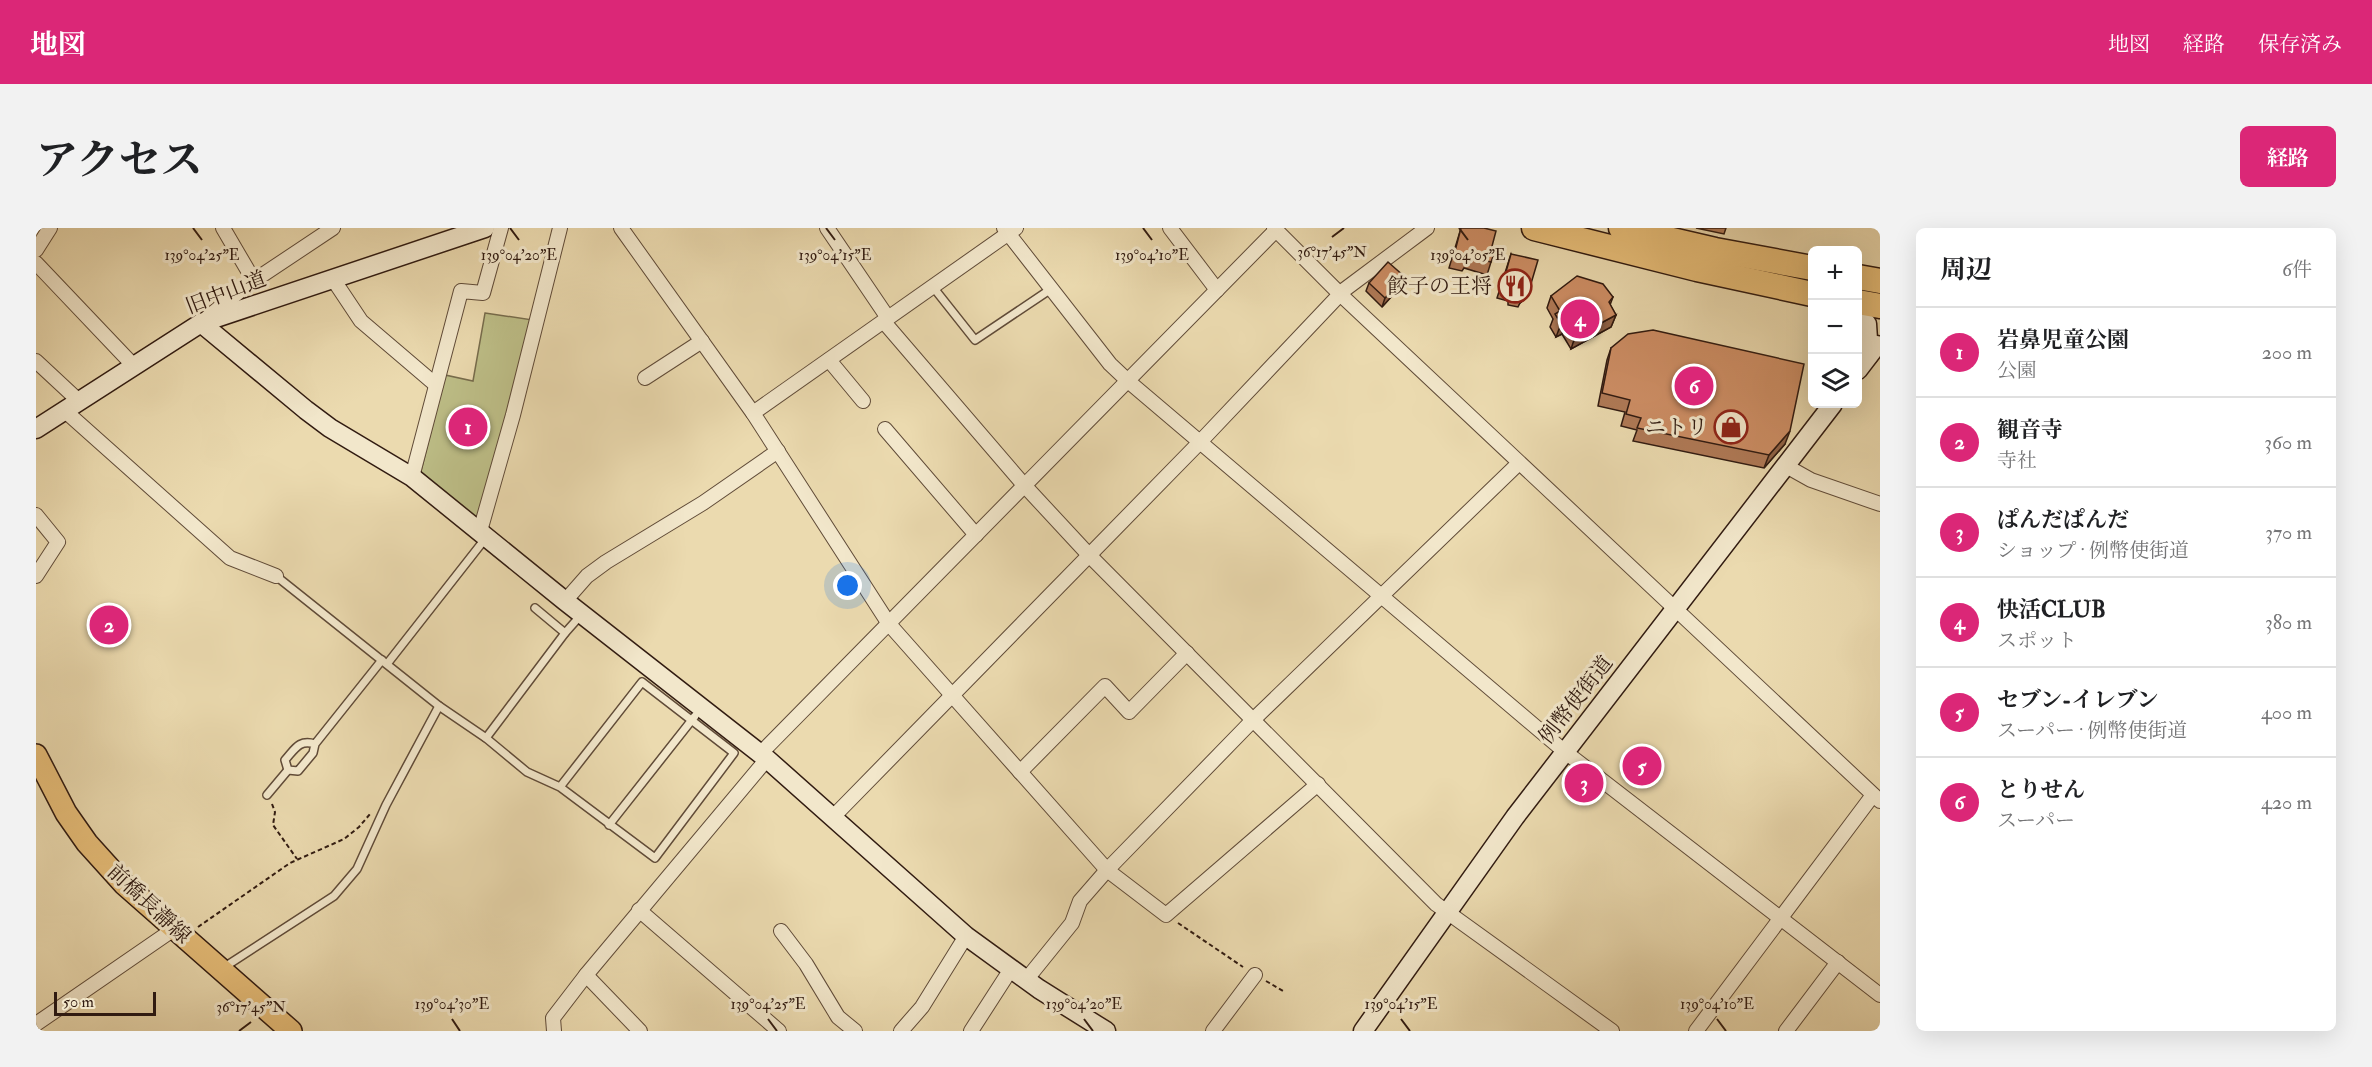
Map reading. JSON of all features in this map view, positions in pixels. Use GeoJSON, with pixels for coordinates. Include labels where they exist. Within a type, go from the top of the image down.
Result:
{"type":"FeatureCollection","features":[{"type":"Feature","properties":{"kind":"highway"},"geometry":{"type":"LineString","coordinates":[[1534,228],[1697,269],[1808,293]]}},
{"type":"Feature","properties":{"kind":"highway"},"geometry":{"type":"LineString","coordinates":[[1621,228],[1715,250],[1808,267]]}},
{"type":"Feature","properties":{"kind":"highway"},"geometry":{"type":"LineString","coordinates":[[1862,278],[1880,281]]}},
{"type":"Feature","properties":{"kind":"highway"},"geometry":{"type":"LineString","coordinates":[[1862,303],[1880,306]]}},
{"type":"Feature","properties":{"kind":"main road","name":"前橋長瀞線"},"geometry":{"type":"LineString","coordinates":[[36,755],[66,813],[87,843],[124,884],[291,1031]]}},
{"type":"Feature","properties":{"kind":"street"},"geometry":{"type":"LineString","coordinates":[[36,250],[50,228]]}},
{"type":"Feature","properties":{"kind":"street"},"geometry":{"type":"LineString","coordinates":[[223,228],[254,281]]}},
{"type":"Feature","properties":{"kind":"street"},"geometry":{"type":"LineString","coordinates":[[333,228],[254,281],[201,323],[330,428],[412,477],[581,614],[696,714],[763,756],[966,936],[1026,980],[1106,1031]]}},
{"type":"Feature","properties":{"kind":"street","name":"旧中山道"},"geometry":{"type":"LineString","coordinates":[[36,429],[201,323],[485,228]]}},
{"type":"Feature","properties":{"kind":"street"},"geometry":{"type":"LineString","coordinates":[[412,477],[460,291],[483,293],[501,228]]}},
{"type":"Feature","properties":{"kind":"street"},"geometry":{"type":"LineString","coordinates":[[483,534],[560,228]]}},
{"type":"Feature","properties":{"kind":"street"},"geometry":{"type":"LineString","coordinates":[[621,228],[753,413],[889,624],[1107,870],[1166,915],[1318,784]]}},
{"type":"Feature","properties":{"kind":"street"},"geometry":{"type":"LineString","coordinates":[[827,228],[886,320],[1024,485],[1088,554],[1436,904],[1612,1031]]}},
{"type":"Feature","properties":{"kind":"street"},"geometry":{"type":"LineString","coordinates":[[1170,228],[1217,290]]}},
{"type":"Feature","properties":{"kind":"street"},"geometry":{"type":"LineString","coordinates":[[833,817],[1200,442],[1344,290],[1427,228]]}},
{"type":"Feature","properties":{"kind":"street"},"geometry":{"type":"LineString","coordinates":[[554,1031],[553,1018],[763,756],[1275,229],[1341,295],[1676,607],[1876,798],[1781,918],[1696,1031]]}},
{"type":"Feature","properties":{"kind":"street"},"geometry":{"type":"LineString","coordinates":[[753,413],[1010,230],[1051,288],[1110,364],[1128,381],[1564,751],[1880,995]]}},
{"type":"Feature","properties":{"kind":"street"},"geometry":{"type":"LineString","coordinates":[[36,263],[133,365]]}},
{"type":"Feature","properties":{"kind":"street"},"geometry":{"type":"LineString","coordinates":[[333,279],[361,321],[436,385]]}},
{"type":"Feature","properties":{"kind":"street"},"geometry":{"type":"LineString","coordinates":[[1862,318],[1867,324],[1874,348],[1862,364]]}},
{"type":"Feature","properties":{"kind":"street"},"geometry":{"type":"LineString","coordinates":[[645,378],[702,341]]}},
{"type":"Feature","properties":{"kind":"street"},"geometry":{"type":"LineString","coordinates":[[829,360],[863,401]]}},
{"type":"Feature","properties":{"kind":"street"},"geometry":{"type":"LineString","coordinates":[[36,361],[72,406],[230,558],[276,576]]}},
{"type":"Feature","properties":{"kind":"street","name":"例幣使街道"},"geometry":{"type":"LineString","coordinates":[[1364,1031],[1564,751],[1830,408]]}},
{"type":"Feature","properties":{"kind":"street"},"geometry":{"type":"LineString","coordinates":[[885,429],[976,535]]}},
{"type":"Feature","properties":{"kind":"street"},"geometry":{"type":"LineString","coordinates":[[565,601],[586,576],[703,503],[778,451]]}},
{"type":"Feature","properties":{"kind":"street"},"geometry":{"type":"LineString","coordinates":[[1026,980],[1072,923],[1080,901],[1107,870],[1254,719],[1383,597],[1519,463]]}},
{"type":"Feature","properties":{"kind":"street"},"geometry":{"type":"LineString","coordinates":[[1786,466],[1811,480],[1880,504]]}},
{"type":"Feature","properties":{"kind":"street"},"geometry":{"type":"LineString","coordinates":[[36,515],[58,542],[36,576]]}},
{"type":"Feature","properties":{"kind":"street"},"geometry":{"type":"LineString","coordinates":[[1020,772],[1105,686],[1129,712],[1187,652]]}},
{"type":"Feature","properties":{"kind":"street"},"geometry":{"type":"LineString","coordinates":[[639,910],[779,1031]]}},
{"type":"Feature","properties":{"kind":"street"},"geometry":{"type":"LineString","coordinates":[[781,931],[806,964],[838,1017],[855,1031]]}},
{"type":"Feature","properties":{"kind":"street"},"geometry":{"type":"LineString","coordinates":[[36,1024],[179,933]]}},
{"type":"Feature","properties":{"kind":"street"},"geometry":{"type":"LineString","coordinates":[[901,1031],[922,1007],[966,936]]}},
{"type":"Feature","properties":{"kind":"street"},"geometry":{"type":"LineString","coordinates":[[1786,1031],[1838,962]]}},
{"type":"Feature","properties":{"kind":"street"},"geometry":{"type":"LineString","coordinates":[[971,1031],[1011,969]]}},
{"type":"Feature","properties":{"kind":"street"},"geometry":{"type":"LineString","coordinates":[[586,975],[640,1031]]}},
{"type":"Feature","properties":{"kind":"street"},"geometry":{"type":"LineString","coordinates":[[1213,1031],[1255,975]]}},
{"type":"Feature","properties":{"kind":"lane"},"geometry":{"type":"LineString","coordinates":[[933,287],[975,340],[1051,288]]}},
{"type":"Feature","properties":{"kind":"lane"},"geometry":{"type":"LineString","coordinates":[[288,770],[298,771],[313,753],[315,744],[385,662],[483,534]]}},
{"type":"Feature","properties":{"kind":"lane"},"geometry":{"type":"LineString","coordinates":[[276,576],[527,772],[560,787],[654,858],[734,753],[696,714],[642,682],[560,787]]}},
{"type":"Feature","properties":{"kind":"lane"},"geometry":{"type":"LineString","coordinates":[[535,608],[565,633]]}},
{"type":"Feature","properties":{"kind":"lane"},"geometry":{"type":"LineString","coordinates":[[486,738],[581,614]]}},
{"type":"Feature","properties":{"kind":"lane"},"geometry":{"type":"LineString","coordinates":[[222,969],[334,896],[357,869],[439,705]]}},
{"type":"Feature","properties":{"kind":"lane"},"geometry":{"type":"LineString","coordinates":[[609,825],[696,714]]}},
{"type":"Feature","properties":{"kind":"lane"},"geometry":{"type":"LineString","coordinates":[[288,770],[285,760],[300,743],[306,741],[315,744]]}},
{"type":"Feature","properties":{"kind":"lane"},"geometry":{"type":"LineString","coordinates":[[267,795],[288,770]]}},
{"type":"Feature","properties":{"kind":"path"},"geometry":{"type":"LineString","coordinates":[[267,795],[275,812],[273,825],[297,859]]}},
{"type":"Feature","properties":{"kind":"path"},"geometry":{"type":"LineString","coordinates":[[179,933],[297,859],[344,839],[376,806],[388,803]]}},
{"type":"Feature","properties":{"kind":"path"},"geometry":{"type":"LineString","coordinates":[[1166,915],[1255,975],[1285,992]]}},
{"type":"Feature","properties":{"kind":"green space"},"geometry":{"type":"Polygon","coordinates":[[[485,313],[533,320],[477,519],[420,475],[445,375],[473,381],[485,313]]]}},
{"type":"Feature","properties":{"kind":"building"},"geometry":{"type":"Polygon","coordinates":[[[1461,228],[1484,228],[1496,231],[1491,250],[1495,251],[1491,262],[1469,256],[1467,259],[1454,255],[1461,228]]]}},
{"type":"Feature","properties":{"kind":"building"},"geometry":{"type":"Polygon","coordinates":[[[1511,254],[1538,260],[1530,287],[1524,291],[1523,295],[1513,293],[1513,289],[1502,286],[1511,254]]]}},
{"type":"Feature","properties":{"kind":"building"},"geometry":{"type":"Polygon","coordinates":[[[1388,262],[1405,277],[1385,298],[1369,283],[1388,262]]]}},
{"type":"Feature","properties":{"kind":"building"},"geometry":{"type":"Polygon","coordinates":[[[1577,276],[1603,284],[1613,297],[1609,302],[1616,315],[1575,337],[1566,321],[1561,324],[1555,314],[1560,311],[1551,296],[1577,276]]]}},
{"type":"Feature","properties":{"kind":"building"},"geometry":{"type":"Polygon","coordinates":[[[1653,330],[1804,364],[1790,431],[1769,455],[1637,428],[1641,418],[1626,414],[1630,400],[1602,393],[1611,348],[1628,334],[1653,330]]]}},
{"type":"Feature","properties":{"kind":"place","name":"餃子の王将"},"geometry":{"type":"Point","coordinates":[1515,286]}},
{"type":"Feature","properties":{"kind":"place","name":"快活CLUB"},"geometry":{"type":"Point","coordinates":[1580,319]}},
{"type":"Feature","properties":{"kind":"place","name":"とりせん"},"geometry":{"type":"Point","coordinates":[1694,386]}},
{"type":"Feature","properties":{"kind":"place","name":"岩鼻児童公園"},"geometry":{"type":"Point","coordinates":[468,427]}},
{"type":"Feature","properties":{"kind":"place","name":"ニトリ"},"geometry":{"type":"Point","coordinates":[1731,427]}},
{"type":"Feature","properties":{"kind":"place","name":"観音寺"},"geometry":{"type":"Point","coordinates":[109,625]}},
{"type":"Feature","properties":{"kind":"place","name":"セブン-イレブン"},"geometry":{"type":"Point","coordinates":[1642,766]}},
{"type":"Feature","properties":{"kind":"place","name":"ぱんだぱんだ"},"geometry":{"type":"Point","coordinates":[1584,783]}}]}
